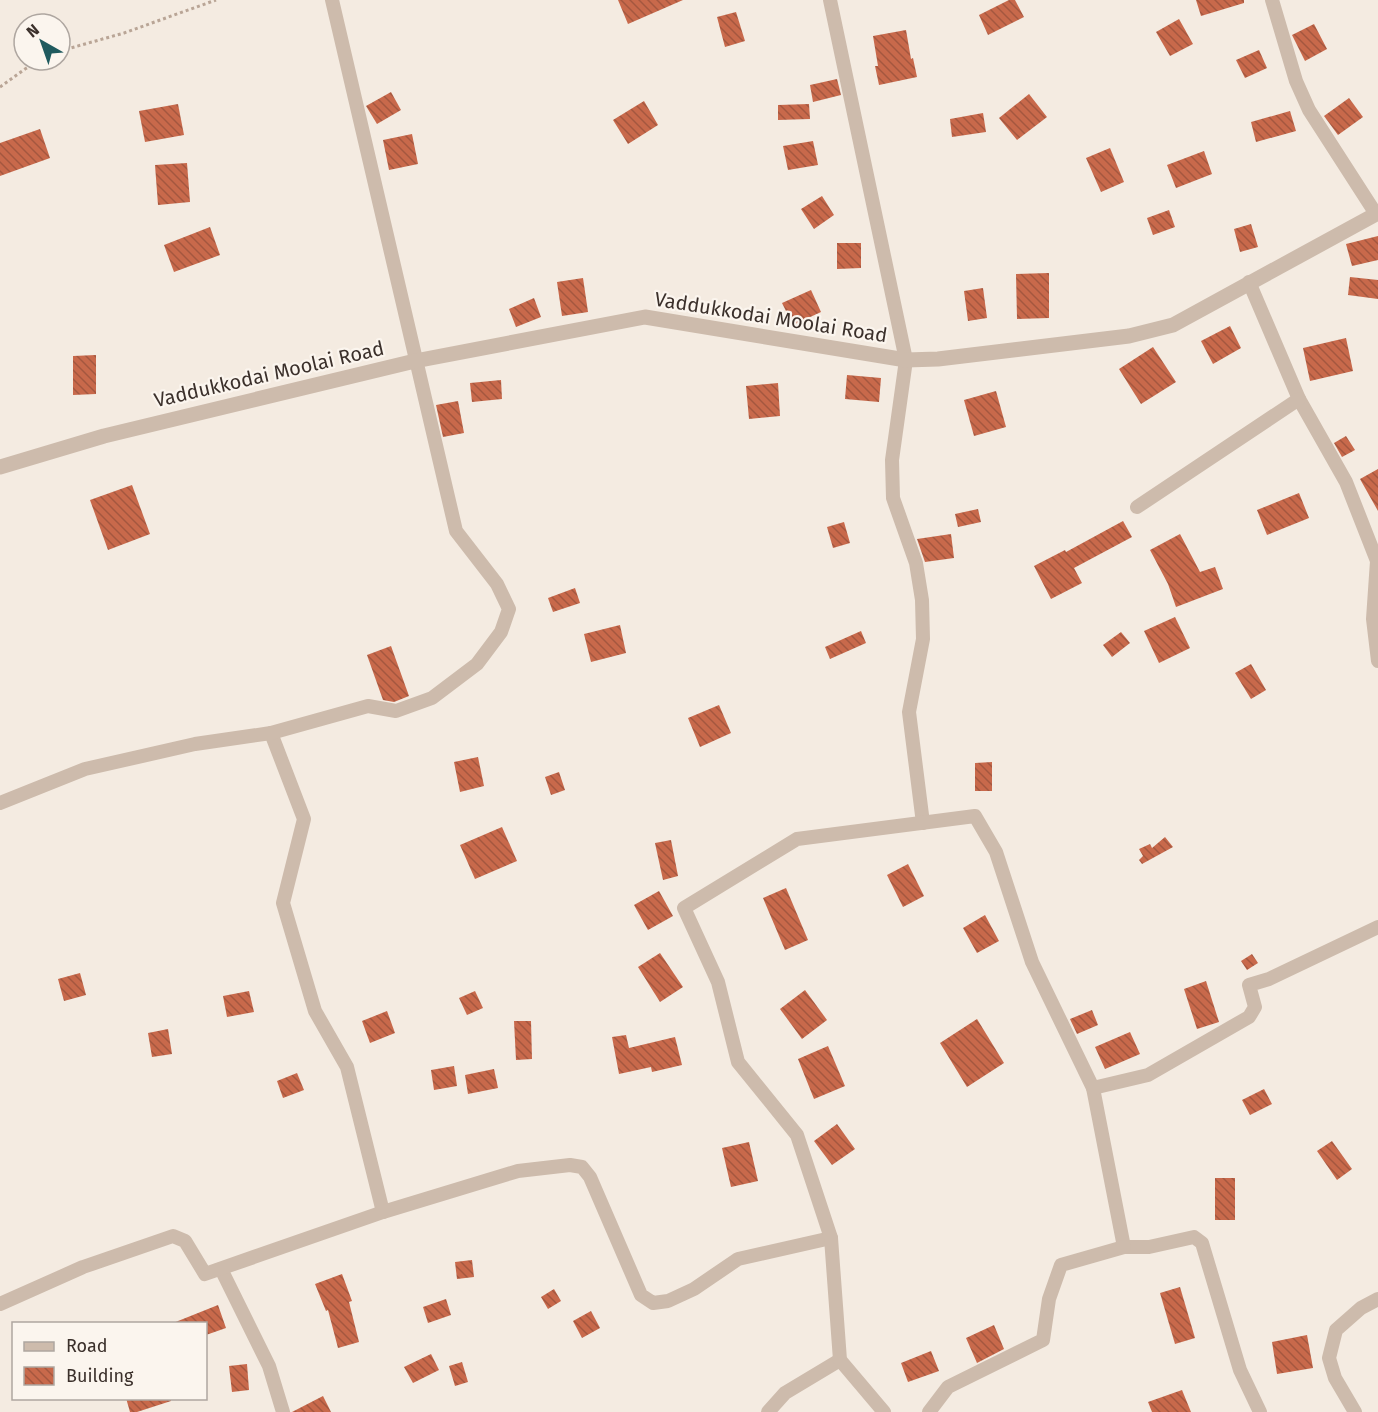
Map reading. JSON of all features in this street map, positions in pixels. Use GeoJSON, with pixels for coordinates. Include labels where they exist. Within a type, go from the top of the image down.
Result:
{"type":"FeatureCollection","features":[{"type":"Feature","properties":{"kind":"street"},"geometry":{"type":"LineString","coordinates":[[0,804],[85,769],[195,744],[271,733],[368,706],[396,711],[432,698],[477,664],[501,632],[509,609],[497,584],[456,531],[332,0]]}},
{"type":"Feature","properties":{"kind":"street"},"geometry":{"type":"LineString","coordinates":[[830,0],[906,360],[892,460],[893,498],[915,563],[922,600],[923,639],[909,711],[923,823]]}},
{"type":"Feature","properties":{"kind":"street"},"geometry":{"type":"LineString","coordinates":[[1272,0],[1296,81],[1309,110],[1377,213]]}},
{"type":"Feature","properties":{"kind":"street","name":"Vaddukkodai Moolai Road"},"geometry":{"type":"LineString","coordinates":[[0,467],[104,435],[415,361],[645,316],[906,360],[938,359],[1129,336],[1173,325],[1377,213]]}},
{"type":"Feature","properties":{"kind":"street"},"geometry":{"type":"LineString","coordinates":[[1249,282],[1299,399],[1346,482],[1377,561],[1373,620],[1378,661]]}},
{"type":"Feature","properties":{"kind":"street"},"geometry":{"type":"LineString","coordinates":[[1137,507],[1299,399]]}},
{"type":"Feature","properties":{"kind":"street"},"geometry":{"type":"LineString","coordinates":[[271,733],[304,819],[283,903],[315,1011],[347,1067],[382,1212]]}},
{"type":"Feature","properties":{"kind":"street"},"geometry":{"type":"LineString","coordinates":[[884,1412],[840,1360],[831,1238],[797,1135],[738,1062],[718,982],[684,908],[797,838],[975,816],[996,852],[1032,962],[1093,1088],[1124,1247]]}},
{"type":"Feature","properties":{"kind":"street"},"geometry":{"type":"LineString","coordinates":[[1093,1088],[1148,1074],[1249,1017],[1255,1007],[1249,984],[1269,979],[1378,927]]}},
{"type":"Feature","properties":{"kind":"street"},"geometry":{"type":"LineString","coordinates":[[0,1304],[83,1267],[173,1236],[185,1241],[205,1274],[382,1212],[518,1171],[570,1165],[582,1167],[591,1177],[641,1296],[652,1303],[668,1301],[694,1289],[738,1259],[831,1238]]}},
{"type":"Feature","properties":{"kind":"street"},"geometry":{"type":"LineString","coordinates":[[929,1412],[948,1387],[1043,1341],[1049,1299],[1061,1265],[1124,1247],[1149,1247],[1194,1237],[1202,1244],[1240,1370],[1260,1412]]}},
{"type":"Feature","properties":{"kind":"street"},"geometry":{"type":"LineString","coordinates":[[221,1269],[269,1366],[283,1412]]}},
{"type":"Feature","properties":{"kind":"street"},"geometry":{"type":"LineString","coordinates":[[1355,1412],[1335,1377],[1329,1358],[1336,1330],[1361,1308],[1378,1299]]}},
{"type":"Feature","properties":{"kind":"street"},"geometry":{"type":"LineString","coordinates":[[768,1412],[785,1393],[840,1360]]}},
{"type":"Feature","properties":{"kind":"path"},"geometry":{"type":"LineString","coordinates":[[72,48],[124,33],[216,0]]}},
{"type":"Feature","properties":{"kind":"path"},"geometry":{"type":"LineString","coordinates":[[0,87],[21,72]]}},
{"type":"Feature","properties":{"kind":"building"},"geometry":{"type":"Polygon","coordinates":[[[618,0],[683,0],[628,24],[618,0]]]}},
{"type":"Feature","properties":{"kind":"building"},"geometry":{"type":"Polygon","coordinates":[[[1009,0],[1015,0],[1024,17],[988,35],[979,15],[1009,0]]]}},
{"type":"Feature","properties":{"kind":"building"},"geometry":{"type":"Polygon","coordinates":[[[1196,0],[1244,0],[1244,3],[1201,16],[1196,0]]]}},
{"type":"Feature","properties":{"kind":"building"},"geometry":{"type":"Polygon","coordinates":[[[736,12],[745,41],[725,47],[717,17],[736,12]]]}},
{"type":"Feature","properties":{"kind":"building"},"geometry":{"type":"Polygon","coordinates":[[[1179,19],[1193,44],[1170,56],[1156,32],[1179,19]]]}},
{"type":"Feature","properties":{"kind":"building"},"geometry":{"type":"Polygon","coordinates":[[[1314,24],[1327,49],[1305,61],[1292,35],[1314,24]]]}},
{"type":"Feature","properties":{"kind":"building"},"geometry":{"type":"Polygon","coordinates":[[[906,30],[917,77],[879,85],[873,36],[906,30]]]}},
{"type":"Feature","properties":{"kind":"building"},"geometry":{"type":"Polygon","coordinates":[[[1259,50],[1267,68],[1245,78],[1236,60],[1259,50]]]}},
{"type":"Feature","properties":{"kind":"building"},"geometry":{"type":"Polygon","coordinates":[[[837,79],[841,95],[813,102],[810,85],[837,79]]]}},
{"type":"Feature","properties":{"kind":"building"},"geometry":{"type":"Polygon","coordinates":[[[391,92],[401,110],[377,124],[366,106],[391,92]]]}},
{"type":"Feature","properties":{"kind":"building"},"geometry":{"type":"Polygon","coordinates":[[[1029,94],[1047,117],[1017,140],[999,118],[1029,94]]]}},
{"type":"Feature","properties":{"kind":"building"},"geometry":{"type":"Polygon","coordinates":[[[1349,98],[1363,117],[1338,135],[1324,116],[1349,98]]]}},
{"type":"Feature","properties":{"kind":"building"},"geometry":{"type":"Polygon","coordinates":[[[644,101],[658,125],[628,144],[613,120],[644,101]]]}},
{"type":"Feature","properties":{"kind":"building"},"geometry":{"type":"Polygon","coordinates":[[[178,104],[184,135],[145,142],[139,111],[178,104]]]}},
{"type":"Feature","properties":{"kind":"building"},"geometry":{"type":"Polygon","coordinates":[[[809,104],[810,119],[778,120],[778,105],[809,104]]]}},
{"type":"Feature","properties":{"kind":"building"},"geometry":{"type":"Polygon","coordinates":[[[1290,111],[1296,131],[1256,142],[1251,122],[1290,111]]]}},
{"type":"Feature","properties":{"kind":"building"},"geometry":{"type":"Polygon","coordinates":[[[983,113],[986,132],[952,137],[950,119],[983,113]]]}},
{"type":"Feature","properties":{"kind":"building"},"geometry":{"type":"Polygon","coordinates":[[[40,129],[50,158],[0,176],[0,143],[40,129]]]}},
{"type":"Feature","properties":{"kind":"building"},"geometry":{"type":"Polygon","coordinates":[[[412,134],[418,164],[389,170],[383,140],[412,134]]]}},
{"type":"Feature","properties":{"kind":"building"},"geometry":{"type":"Polygon","coordinates":[[[813,141],[818,165],[788,170],[783,146],[813,141]]]}},
{"type":"Feature","properties":{"kind":"building"},"geometry":{"type":"Polygon","coordinates":[[[1110,148],[1124,182],[1101,192],[1086,158],[1110,148]]]}},
{"type":"Feature","properties":{"kind":"building"},"geometry":{"type":"Polygon","coordinates":[[[1204,151],[1212,174],[1176,188],[1167,165],[1204,151]]]}},
{"type":"Feature","properties":{"kind":"building"},"geometry":{"type":"Polygon","coordinates":[[[187,163],[190,202],[158,205],[155,165],[187,163]]]}},
{"type":"Feature","properties":{"kind":"building"},"geometry":{"type":"Polygon","coordinates":[[[822,196],[834,215],[814,229],[801,209],[822,196]]]}},
{"type":"Feature","properties":{"kind":"building"},"geometry":{"type":"Polygon","coordinates":[[[1169,210],[1175,227],[1153,235],[1147,218],[1169,210]]]}},
{"type":"Feature","properties":{"kind":"building"},"geometry":{"type":"Polygon","coordinates":[[[1251,224],[1258,247],[1240,252],[1234,229],[1251,224]]]}},
{"type":"Feature","properties":{"kind":"building"},"geometry":{"type":"Polygon","coordinates":[[[210,227],[220,255],[174,272],[164,245],[210,227]]]}},
{"type":"Feature","properties":{"kind":"building"},"geometry":{"type":"Polygon","coordinates":[[[1378,236],[1378,260],[1352,266],[1346,244],[1378,236]]]}},
{"type":"Feature","properties":{"kind":"building"},"geometry":{"type":"Polygon","coordinates":[[[837,243],[861,243],[861,268],[837,269],[837,243]]]}},
{"type":"Feature","properties":{"kind":"building"},"geometry":{"type":"Polygon","coordinates":[[[1049,273],[1049,318],[1017,319],[1016,274],[1049,273]]]}},
{"type":"Feature","properties":{"kind":"building"},"geometry":{"type":"Polygon","coordinates":[[[1350,277],[1378,280],[1378,299],[1348,295],[1350,277]]]}},
{"type":"Feature","properties":{"kind":"building"},"geometry":{"type":"Polygon","coordinates":[[[583,278],[588,312],[562,316],[557,282],[583,278]]]}},
{"type":"Feature","properties":{"kind":"building"},"geometry":{"type":"Polygon","coordinates":[[[983,288],[987,318],[968,321],[964,291],[983,288]]]}},
{"type":"Feature","properties":{"kind":"building"},"geometry":{"type":"Polygon","coordinates":[[[811,290],[821,312],[793,325],[782,303],[811,290]]]}},
{"type":"Feature","properties":{"kind":"building"},"geometry":{"type":"Polygon","coordinates":[[[534,298],[541,317],[516,327],[509,309],[534,298]]]}},
{"type":"Feature","properties":{"kind":"building"},"geometry":{"type":"Polygon","coordinates":[[[1230,326],[1241,348],[1213,364],[1201,341],[1230,326]]]}},
{"type":"Feature","properties":{"kind":"building"},"geometry":{"type":"Polygon","coordinates":[[[1346,338],[1353,371],[1310,381],[1303,348],[1346,338]]]}},
{"type":"Feature","properties":{"kind":"building"},"geometry":{"type":"Polygon","coordinates":[[[1153,347],[1176,382],[1141,404],[1119,369],[1153,347]]]}},
{"type":"Feature","properties":{"kind":"building"},"geometry":{"type":"Polygon","coordinates":[[[96,355],[96,394],[73,395],[73,356],[96,355]]]}},
{"type":"Feature","properties":{"kind":"building"},"geometry":{"type":"Polygon","coordinates":[[[847,375],[881,378],[879,402],[845,399],[847,375]]]}},
{"type":"Feature","properties":{"kind":"building"},"geometry":{"type":"Polygon","coordinates":[[[501,380],[502,399],[472,402],[470,383],[501,380]]]}},
{"type":"Feature","properties":{"kind":"building"},"geometry":{"type":"Polygon","coordinates":[[[778,383],[780,416],[749,419],[746,386],[778,383]]]}},
{"type":"Feature","properties":{"kind":"building"},"geometry":{"type":"Polygon","coordinates":[[[996,391],[1006,427],[974,436],[964,400],[996,391]]]}},
{"type":"Feature","properties":{"kind":"building"},"geometry":{"type":"Polygon","coordinates":[[[458,401],[464,433],[443,437],[436,405],[458,401]]]}},
{"type":"Feature","properties":{"kind":"building"},"geometry":{"type":"Polygon","coordinates":[[[1346,436],[1355,450],[1342,457],[1334,443],[1346,436]]]}},
{"type":"Feature","properties":{"kind":"building"},"geometry":{"type":"Polygon","coordinates":[[[1378,469],[1378,511],[1360,479],[1378,469]]]}},
{"type":"Feature","properties":{"kind":"building"},"geometry":{"type":"Polygon","coordinates":[[[132,485],[150,534],[108,550],[90,500],[132,485]]]}},
{"type":"Feature","properties":{"kind":"building"},"geometry":{"type":"Polygon","coordinates":[[[1299,493],[1309,518],[1267,535],[1257,510],[1299,493]]]}},
{"type":"Feature","properties":{"kind":"building"},"geometry":{"type":"Polygon","coordinates":[[[978,509],[981,522],[958,527],[955,514],[978,509]]]}},
{"type":"Feature","properties":{"kind":"building"},"geometry":{"type":"Polygon","coordinates":[[[1123,521],[1132,537],[1074,568],[1082,583],[1051,599],[1034,566],[1065,550],[1066,552],[1123,521]]]}},
{"type":"Feature","properties":{"kind":"building"},"geometry":{"type":"Polygon","coordinates":[[[844,522],[850,543],[833,548],[827,527],[844,522]]]}},
{"type":"Feature","properties":{"kind":"building"},"geometry":{"type":"Polygon","coordinates":[[[951,534],[954,558],[925,562],[917,539],[951,534]]]}},
{"type":"Feature","properties":{"kind":"building"},"geometry":{"type":"Polygon","coordinates":[[[1180,534],[1200,572],[1215,567],[1223,589],[1176,607],[1168,584],[1150,550],[1180,534]]]}},
{"type":"Feature","properties":{"kind":"building"},"geometry":{"type":"Polygon","coordinates":[[[575,588],[580,603],[553,612],[548,598],[575,588]]]}},
{"type":"Feature","properties":{"kind":"building"},"geometry":{"type":"Polygon","coordinates":[[[1175,617],[1190,648],[1159,663],[1144,631],[1175,617]]]}},
{"type":"Feature","properties":{"kind":"building"},"geometry":{"type":"Polygon","coordinates":[[[620,625],[626,653],[591,662],[584,634],[620,625]]]}},
{"type":"Feature","properties":{"kind":"building"},"geometry":{"type":"Polygon","coordinates":[[[861,631],[866,643],[830,659],[825,647],[861,631]]]}},
{"type":"Feature","properties":{"kind":"building"},"geometry":{"type":"Polygon","coordinates":[[[1121,632],[1130,643],[1112,657],[1103,645],[1121,632]]]}},
{"type":"Feature","properties":{"kind":"building"},"geometry":{"type":"Polygon","coordinates":[[[391,646],[409,696],[394,702],[383,700],[367,655],[391,646]]]}},
{"type":"Feature","properties":{"kind":"building"},"geometry":{"type":"Polygon","coordinates":[[[1251,664],[1266,690],[1251,699],[1235,673],[1251,664]]]}},
{"type":"Feature","properties":{"kind":"building"},"geometry":{"type":"Polygon","coordinates":[[[719,705],[731,733],[700,747],[688,718],[719,705]]]}},
{"type":"Feature","properties":{"kind":"building"},"geometry":{"type":"Polygon","coordinates":[[[478,757],[484,786],[460,792],[454,762],[478,757]]]}},
{"type":"Feature","properties":{"kind":"building"},"geometry":{"type":"Polygon","coordinates":[[[992,762],[992,791],[975,791],[975,763],[992,762]]]}},
{"type":"Feature","properties":{"kind":"building"},"geometry":{"type":"Polygon","coordinates":[[[559,772],[565,790],[551,795],[545,777],[559,772]]]}},
{"type":"Feature","properties":{"kind":"building"},"geometry":{"type":"Polygon","coordinates":[[[502,827],[517,861],[475,879],[460,845],[502,827]]]}},
{"type":"Feature","properties":{"kind":"building"},"geometry":{"type":"Polygon","coordinates":[[[1165,837],[1173,847],[1142,864],[1139,860],[1143,856],[1139,849],[1150,844],[1152,848],[1165,837]]]}},
{"type":"Feature","properties":{"kind":"building"},"geometry":{"type":"Polygon","coordinates":[[[671,840],[678,876],[663,880],[655,843],[671,840]]]}},
{"type":"Feature","properties":{"kind":"building"},"geometry":{"type":"Polygon","coordinates":[[[908,864],[924,896],[903,907],[887,875],[908,864]]]}},
{"type":"Feature","properties":{"kind":"building"},"geometry":{"type":"Polygon","coordinates":[[[786,888],[808,940],[785,950],[763,898],[786,888]]]}},
{"type":"Feature","properties":{"kind":"building"},"geometry":{"type":"Polygon","coordinates":[[[659,891],[673,916],[648,930],[634,905],[659,891]]]}},
{"type":"Feature","properties":{"kind":"building"},"geometry":{"type":"Polygon","coordinates":[[[985,915],[999,941],[977,953],[963,928],[985,915]]]}},
{"type":"Feature","properties":{"kind":"building"},"geometry":{"type":"Polygon","coordinates":[[[660,953],[683,987],[660,1002],[638,967],[660,953]]]}},
{"type":"Feature","properties":{"kind":"building"},"geometry":{"type":"Polygon","coordinates":[[[1252,954],[1258,963],[1247,970],[1241,961],[1252,954]]]}},
{"type":"Feature","properties":{"kind":"building"},"geometry":{"type":"Polygon","coordinates":[[[80,973],[86,995],[64,1001],[58,979],[80,973]]]}},
{"type":"Feature","properties":{"kind":"building"},"geometry":{"type":"Polygon","coordinates":[[[1206,981],[1219,1022],[1197,1029],[1184,989],[1206,981]]]}},
{"type":"Feature","properties":{"kind":"building"},"geometry":{"type":"Polygon","coordinates":[[[805,990],[827,1020],[802,1039],[780,1009],[805,990]]]}},
{"type":"Feature","properties":{"kind":"building"},"geometry":{"type":"Polygon","coordinates":[[[249,991],[254,1012],[227,1017],[223,996],[249,991]]]}},
{"type":"Feature","properties":{"kind":"building"},"geometry":{"type":"Polygon","coordinates":[[[475,991],[483,1008],[467,1015],[459,998],[475,991]]]}},
{"type":"Feature","properties":{"kind":"building"},"geometry":{"type":"Polygon","coordinates":[[[1092,1010],[1098,1025],[1077,1034],[1070,1019],[1092,1010]]]}},
{"type":"Feature","properties":{"kind":"building"},"geometry":{"type":"Polygon","coordinates":[[[387,1011],[395,1033],[370,1043],[362,1021],[387,1011]]]}},
{"type":"Feature","properties":{"kind":"building"},"geometry":{"type":"Polygon","coordinates":[[[977,1019],[1004,1063],[967,1087],[940,1043],[977,1019]]]}},
{"type":"Feature","properties":{"kind":"building"},"geometry":{"type":"Polygon","coordinates":[[[514,1021],[531,1021],[532,1059],[516,1060],[514,1021]]]}},
{"type":"Feature","properties":{"kind":"building"},"geometry":{"type":"Polygon","coordinates":[[[168,1029],[172,1054],[152,1057],[148,1033],[168,1029]]]}},
{"type":"Feature","properties":{"kind":"building"},"geometry":{"type":"Polygon","coordinates":[[[1130,1032],[1140,1054],[1105,1069],[1095,1047],[1130,1032]]]}},
{"type":"Feature","properties":{"kind":"building"},"geometry":{"type":"Polygon","coordinates":[[[626,1035],[629,1048],[675,1037],[682,1065],[652,1072],[651,1067],[619,1074],[612,1037],[626,1035]]]}},
{"type":"Feature","properties":{"kind":"building"},"geometry":{"type":"Polygon","coordinates":[[[828,1046],[845,1086],[814,1099],[798,1059],[828,1046]]]}},
{"type":"Feature","properties":{"kind":"building"},"geometry":{"type":"Polygon","coordinates":[[[454,1066],[457,1086],[434,1090],[431,1070],[454,1066]]]}},
{"type":"Feature","properties":{"kind":"building"},"geometry":{"type":"Polygon","coordinates":[[[494,1069],[498,1088],[468,1094],[465,1075],[494,1069]]]}},
{"type":"Feature","properties":{"kind":"building"},"geometry":{"type":"Polygon","coordinates":[[[297,1073],[304,1090],[283,1098],[277,1081],[297,1073]]]}},
{"type":"Feature","properties":{"kind":"building"},"geometry":{"type":"Polygon","coordinates":[[[1264,1089],[1272,1104],[1250,1115],[1242,1100],[1264,1089]]]}},
{"type":"Feature","properties":{"kind":"building"},"geometry":{"type":"Polygon","coordinates":[[[837,1124],[855,1149],[832,1165],[814,1141],[837,1124]]]}},
{"type":"Feature","properties":{"kind":"building"},"geometry":{"type":"Polygon","coordinates":[[[1332,1141],[1352,1169],[1337,1180],[1317,1151],[1332,1141]]]}},
{"type":"Feature","properties":{"kind":"building"},"geometry":{"type":"Polygon","coordinates":[[[749,1142],[758,1181],[731,1187],[722,1148],[749,1142]]]}},
{"type":"Feature","properties":{"kind":"building"},"geometry":{"type":"Polygon","coordinates":[[[1215,1178],[1235,1178],[1235,1220],[1215,1220],[1215,1178]]]}},
{"type":"Feature","properties":{"kind":"building"},"geometry":{"type":"Polygon","coordinates":[[[472,1260],[474,1277],[457,1279],[455,1262],[472,1260]]]}},
{"type":"Feature","properties":{"kind":"building"},"geometry":{"type":"Polygon","coordinates":[[[342,1274],[352,1301],[349,1302],[359,1342],[338,1348],[328,1310],[326,1311],[315,1284],[342,1274]]]}},
{"type":"Feature","properties":{"kind":"building"},"geometry":{"type":"Polygon","coordinates":[[[1180,1287],[1195,1338],[1175,1344],[1160,1293],[1180,1287]]]}},
{"type":"Feature","properties":{"kind":"building"},"geometry":{"type":"Polygon","coordinates":[[[554,1289],[561,1301],[548,1309],[541,1297],[554,1289]]]}},
{"type":"Feature","properties":{"kind":"building"},"geometry":{"type":"Polygon","coordinates":[[[446,1299],[451,1315],[428,1323],[423,1307],[446,1299]]]}},
{"type":"Feature","properties":{"kind":"building"},"geometry":{"type":"Polygon","coordinates":[[[218,1305],[226,1328],[207,1335],[207,1322],[176,1322],[218,1305]]]}},
{"type":"Feature","properties":{"kind":"building"},"geometry":{"type":"Polygon","coordinates":[[[591,1311],[600,1328],[582,1338],[573,1321],[591,1311]]]}},
{"type":"Feature","properties":{"kind":"building"},"geometry":{"type":"Polygon","coordinates":[[[994,1325],[1004,1349],[977,1363],[966,1338],[994,1325]]]}},
{"type":"Feature","properties":{"kind":"building"},"geometry":{"type":"Polygon","coordinates":[[[1307,1335],[1313,1368],[1277,1374],[1272,1342],[1307,1335]]]}},
{"type":"Feature","properties":{"kind":"building"},"geometry":{"type":"Polygon","coordinates":[[[931,1351],[939,1371],[908,1382],[901,1363],[931,1351]]]}},
{"type":"Feature","properties":{"kind":"building"},"geometry":{"type":"Polygon","coordinates":[[[431,1354],[439,1370],[413,1383],[404,1367],[431,1354]]]}},
{"type":"Feature","properties":{"kind":"building"},"geometry":{"type":"Polygon","coordinates":[[[462,1362],[468,1382],[455,1386],[449,1366],[462,1362]]]}},
{"type":"Feature","properties":{"kind":"building"},"geometry":{"type":"Polygon","coordinates":[[[247,1364],[249,1390],[232,1392],[229,1366],[247,1364]]]}},
{"type":"Feature","properties":{"kind":"building"},"geometry":{"type":"Polygon","coordinates":[[[1182,1390],[1191,1412],[1152,1412],[1148,1402],[1182,1390]]]}},
{"type":"Feature","properties":{"kind":"building"},"geometry":{"type":"Polygon","coordinates":[[[323,1396],[331,1412],[292,1412],[323,1396]]]}},
{"type":"Feature","properties":{"kind":"building"},"geometry":{"type":"Polygon","coordinates":[[[127,1400],[171,1400],[137,1412],[130,1412],[127,1400]]]}}]}
